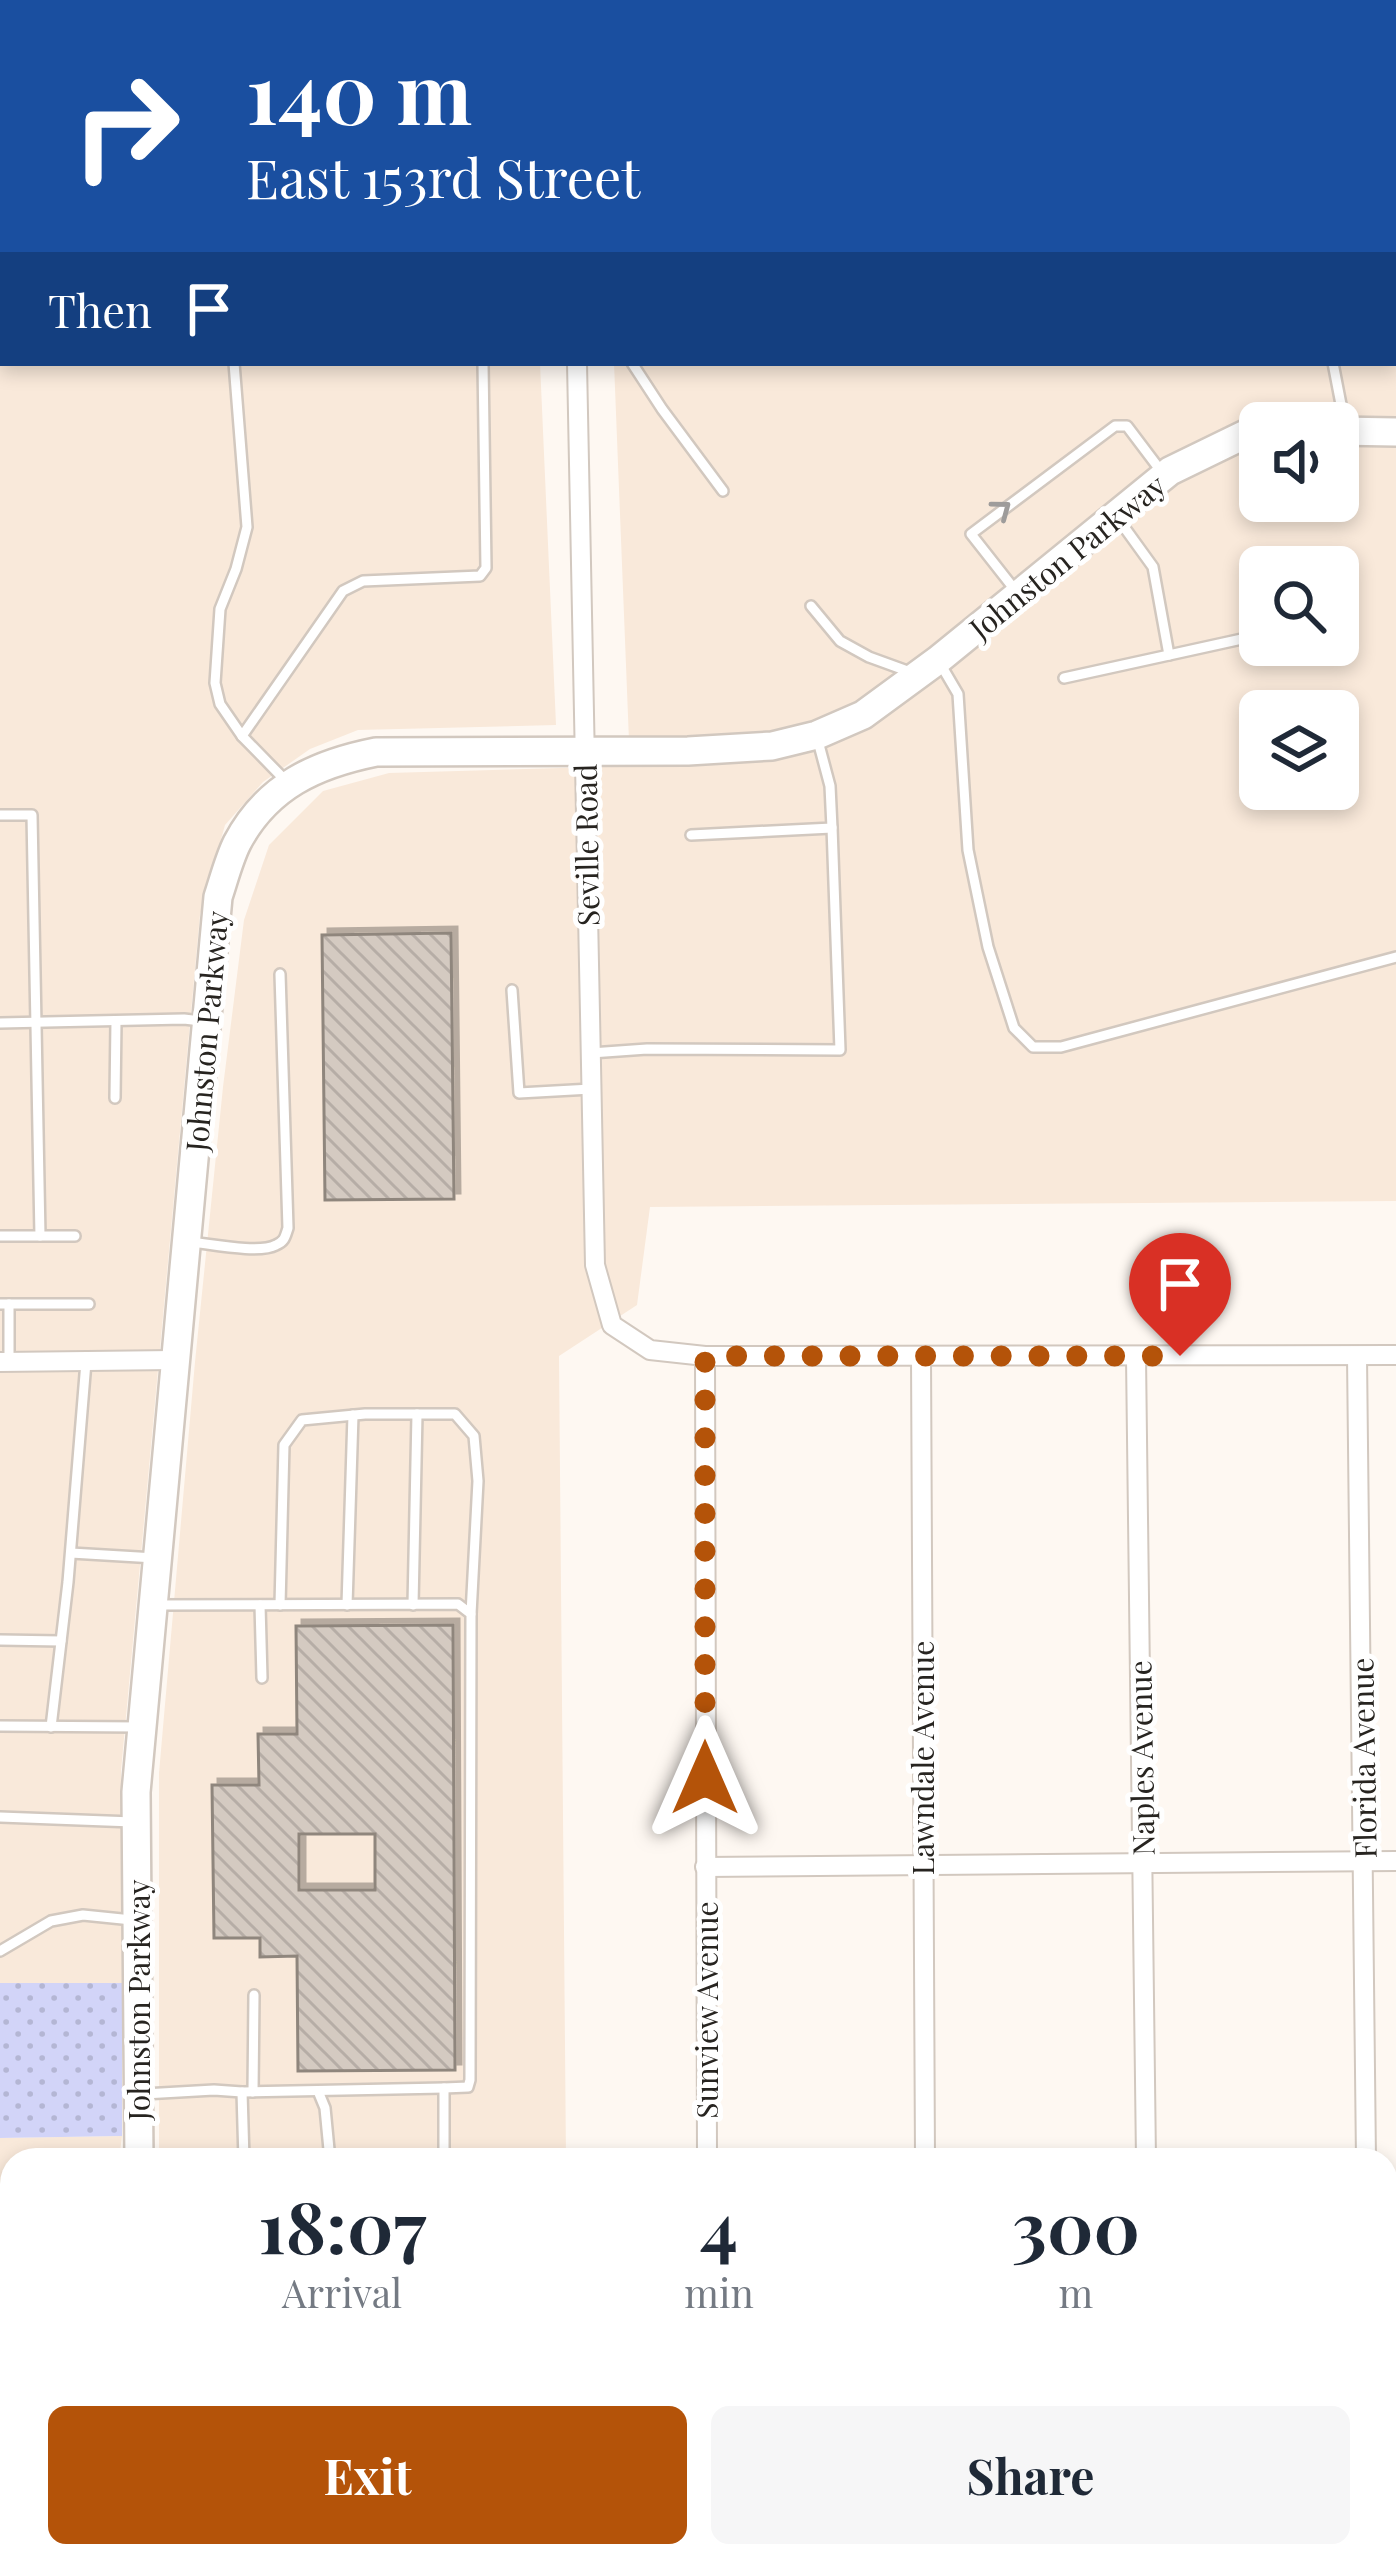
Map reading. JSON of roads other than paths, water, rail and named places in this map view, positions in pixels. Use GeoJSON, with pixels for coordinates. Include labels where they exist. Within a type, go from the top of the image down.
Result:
{"type":"FeatureCollection","features":[{"type":"Feature","properties":{"kind":"street","name":"Seville Road"},"geometry":{"type":"LineString","coordinates":[[577,366],[596,1265],[612,1325],[650,1350],[705,1356]]}},
{"type":"Feature","properties":{"kind":"street"},"geometry":{"type":"LineString","coordinates":[[1359,431],[1396,432]]}},
{"type":"Feature","properties":{"kind":"street","name":"Johnston Parkway"},"geometry":{"type":"LineString","coordinates":[[139,2148],[136,1822],[174,1360],[218,897],[236,846],[257,811],[289,784],[335,760],[376,752],[688,751],[772,746],[817,735],[863,715],[928,667],[1164,476],[1239,438]]}},
{"type":"Feature","properties":{"kind":"street"},"geometry":{"type":"LineString","coordinates":[[705,1356],[1396,1355]]}},
{"type":"Feature","properties":{"kind":"street","name":"Sunview Avenue"},"geometry":{"type":"LineString","coordinates":[[705,1356],[707,2148]]}},
{"type":"Feature","properties":{"kind":"street","name":"Lawndale Avenue"},"geometry":{"type":"LineString","coordinates":[[921,1356],[925,2148]]}},
{"type":"Feature","properties":{"kind":"street","name":"Florida Avenue"},"geometry":{"type":"LineString","coordinates":[[1357,1356],[1366,2148]]}},
{"type":"Feature","properties":{"kind":"street","name":"Naples Avenue"},"geometry":{"type":"LineString","coordinates":[[1136,1357],[1146,2148]]}},
{"type":"Feature","properties":{"kind":"street"},"geometry":{"type":"LineString","coordinates":[[4,1362],[174,1360]]}},
{"type":"Feature","properties":{"kind":"street"},"geometry":{"type":"LineString","coordinates":[[705,1868],[1396,1861]]}},
{"type":"Feature","properties":{"kind":"lane"},"geometry":{"type":"LineString","coordinates":[[234,366],[247,527],[220,609],[215,683],[220,704],[242,736],[289,784]]}},
{"type":"Feature","properties":{"kind":"lane"},"geometry":{"type":"LineString","coordinates":[[242,736],[343,591],[363,581],[480,576],[486,568],[483,366]]}},
{"type":"Feature","properties":{"kind":"lane"},"geometry":{"type":"LineString","coordinates":[[634,366],[722,491]]}},
{"type":"Feature","properties":{"kind":"lane"},"geometry":{"type":"LineString","coordinates":[[1333,366],[1338,402]]}},
{"type":"Feature","properties":{"kind":"lane"},"geometry":{"type":"LineString","coordinates":[[1018,595],[971,533],[1115,426],[1127,426],[1164,476]]}},
{"type":"Feature","properties":{"kind":"lane"},"geometry":{"type":"LineString","coordinates":[[1116,515],[1153,567],[1169,655]]}},
{"type":"Feature","properties":{"kind":"lane"},"geometry":{"type":"LineString","coordinates":[[811,607],[841,641],[868,657],[928,667],[958,694],[968,850],[988,947],[1014,1028],[1033,1047],[1061,1047],[1396,957]]}},
{"type":"Feature","properties":{"kind":"lane"},"geometry":{"type":"LineString","coordinates":[[1064,678],[1239,640]]}},
{"type":"Feature","properties":{"kind":"lane"},"geometry":{"type":"LineString","coordinates":[[591,1053],[840,1051],[830,786],[817,735]]}},
{"type":"Feature","properties":{"kind":"lane"},"geometry":{"type":"LineString","coordinates":[[0,815],[32,814],[40,1236]]}},
{"type":"Feature","properties":{"kind":"lane"},"geometry":{"type":"LineString","coordinates":[[691,835],[832,827]]}},
{"type":"Feature","properties":{"kind":"lane"},"geometry":{"type":"LineString","coordinates":[[185,1242],[274,1246],[288,1228],[280,974]]}},
{"type":"Feature","properties":{"kind":"lane"},"geometry":{"type":"LineString","coordinates":[[512,990],[519,1093],[591,1089]]}},
{"type":"Feature","properties":{"kind":"lane"},"geometry":{"type":"LineString","coordinates":[[115,1098],[116,1021]]}},
{"type":"Feature","properties":{"kind":"lane"},"geometry":{"type":"LineString","coordinates":[[0,1023],[206,1022]]}},
{"type":"Feature","properties":{"kind":"lane"},"geometry":{"type":"LineString","coordinates":[[0,1236],[75,1236]]}},
{"type":"Feature","properties":{"kind":"lane"},"geometry":{"type":"LineString","coordinates":[[4,1362],[4,1304],[89,1304]]}},
{"type":"Feature","properties":{"kind":"lane"},"geometry":{"type":"LineString","coordinates":[[51,1726],[86,1361]]}},
{"type":"Feature","properties":{"kind":"lane"},"geometry":{"type":"LineString","coordinates":[[413,1605],[417,1414]]}},
{"type":"Feature","properties":{"kind":"lane"},"geometry":{"type":"LineString","coordinates":[[139,2094],[468,2087],[471,1614],[478,1481],[474,1436],[455,1414],[302,1420],[284,1445],[280,1605]]}},
{"type":"Feature","properties":{"kind":"lane"},"geometry":{"type":"LineString","coordinates":[[347,1605],[353,1415]]}},
{"type":"Feature","properties":{"kind":"lane"},"geometry":{"type":"LineString","coordinates":[[71,1553],[157,1558]]}},
{"type":"Feature","properties":{"kind":"lane"},"geometry":{"type":"LineString","coordinates":[[153,1605],[458,1604],[471,1614]]}},
{"type":"Feature","properties":{"kind":"lane"},"geometry":{"type":"LineString","coordinates":[[260,1605],[262,1678]]}},
{"type":"Feature","properties":{"kind":"lane"},"geometry":{"type":"LineString","coordinates":[[0,1640],[61,1641]]}},
{"type":"Feature","properties":{"kind":"lane"},"geometry":{"type":"LineString","coordinates":[[0,1726],[142,1727]]}},
{"type":"Feature","properties":{"kind":"lane"},"geometry":{"type":"LineString","coordinates":[[0,1816],[136,1822]]}},
{"type":"Feature","properties":{"kind":"lane"},"geometry":{"type":"LineString","coordinates":[[0,1951],[51,1921],[83,1915],[137,1921]]}},
{"type":"Feature","properties":{"kind":"lane"},"geometry":{"type":"LineString","coordinates":[[245,2148],[254,1995]]}},
{"type":"Feature","properties":{"kind":"lane"},"geometry":{"type":"LineString","coordinates":[[444,2088],[444,2148]]}},
{"type":"Feature","properties":{"kind":"lane"},"geometry":{"type":"LineString","coordinates":[[317,2091],[325,2108],[329,2148]]}}]}
